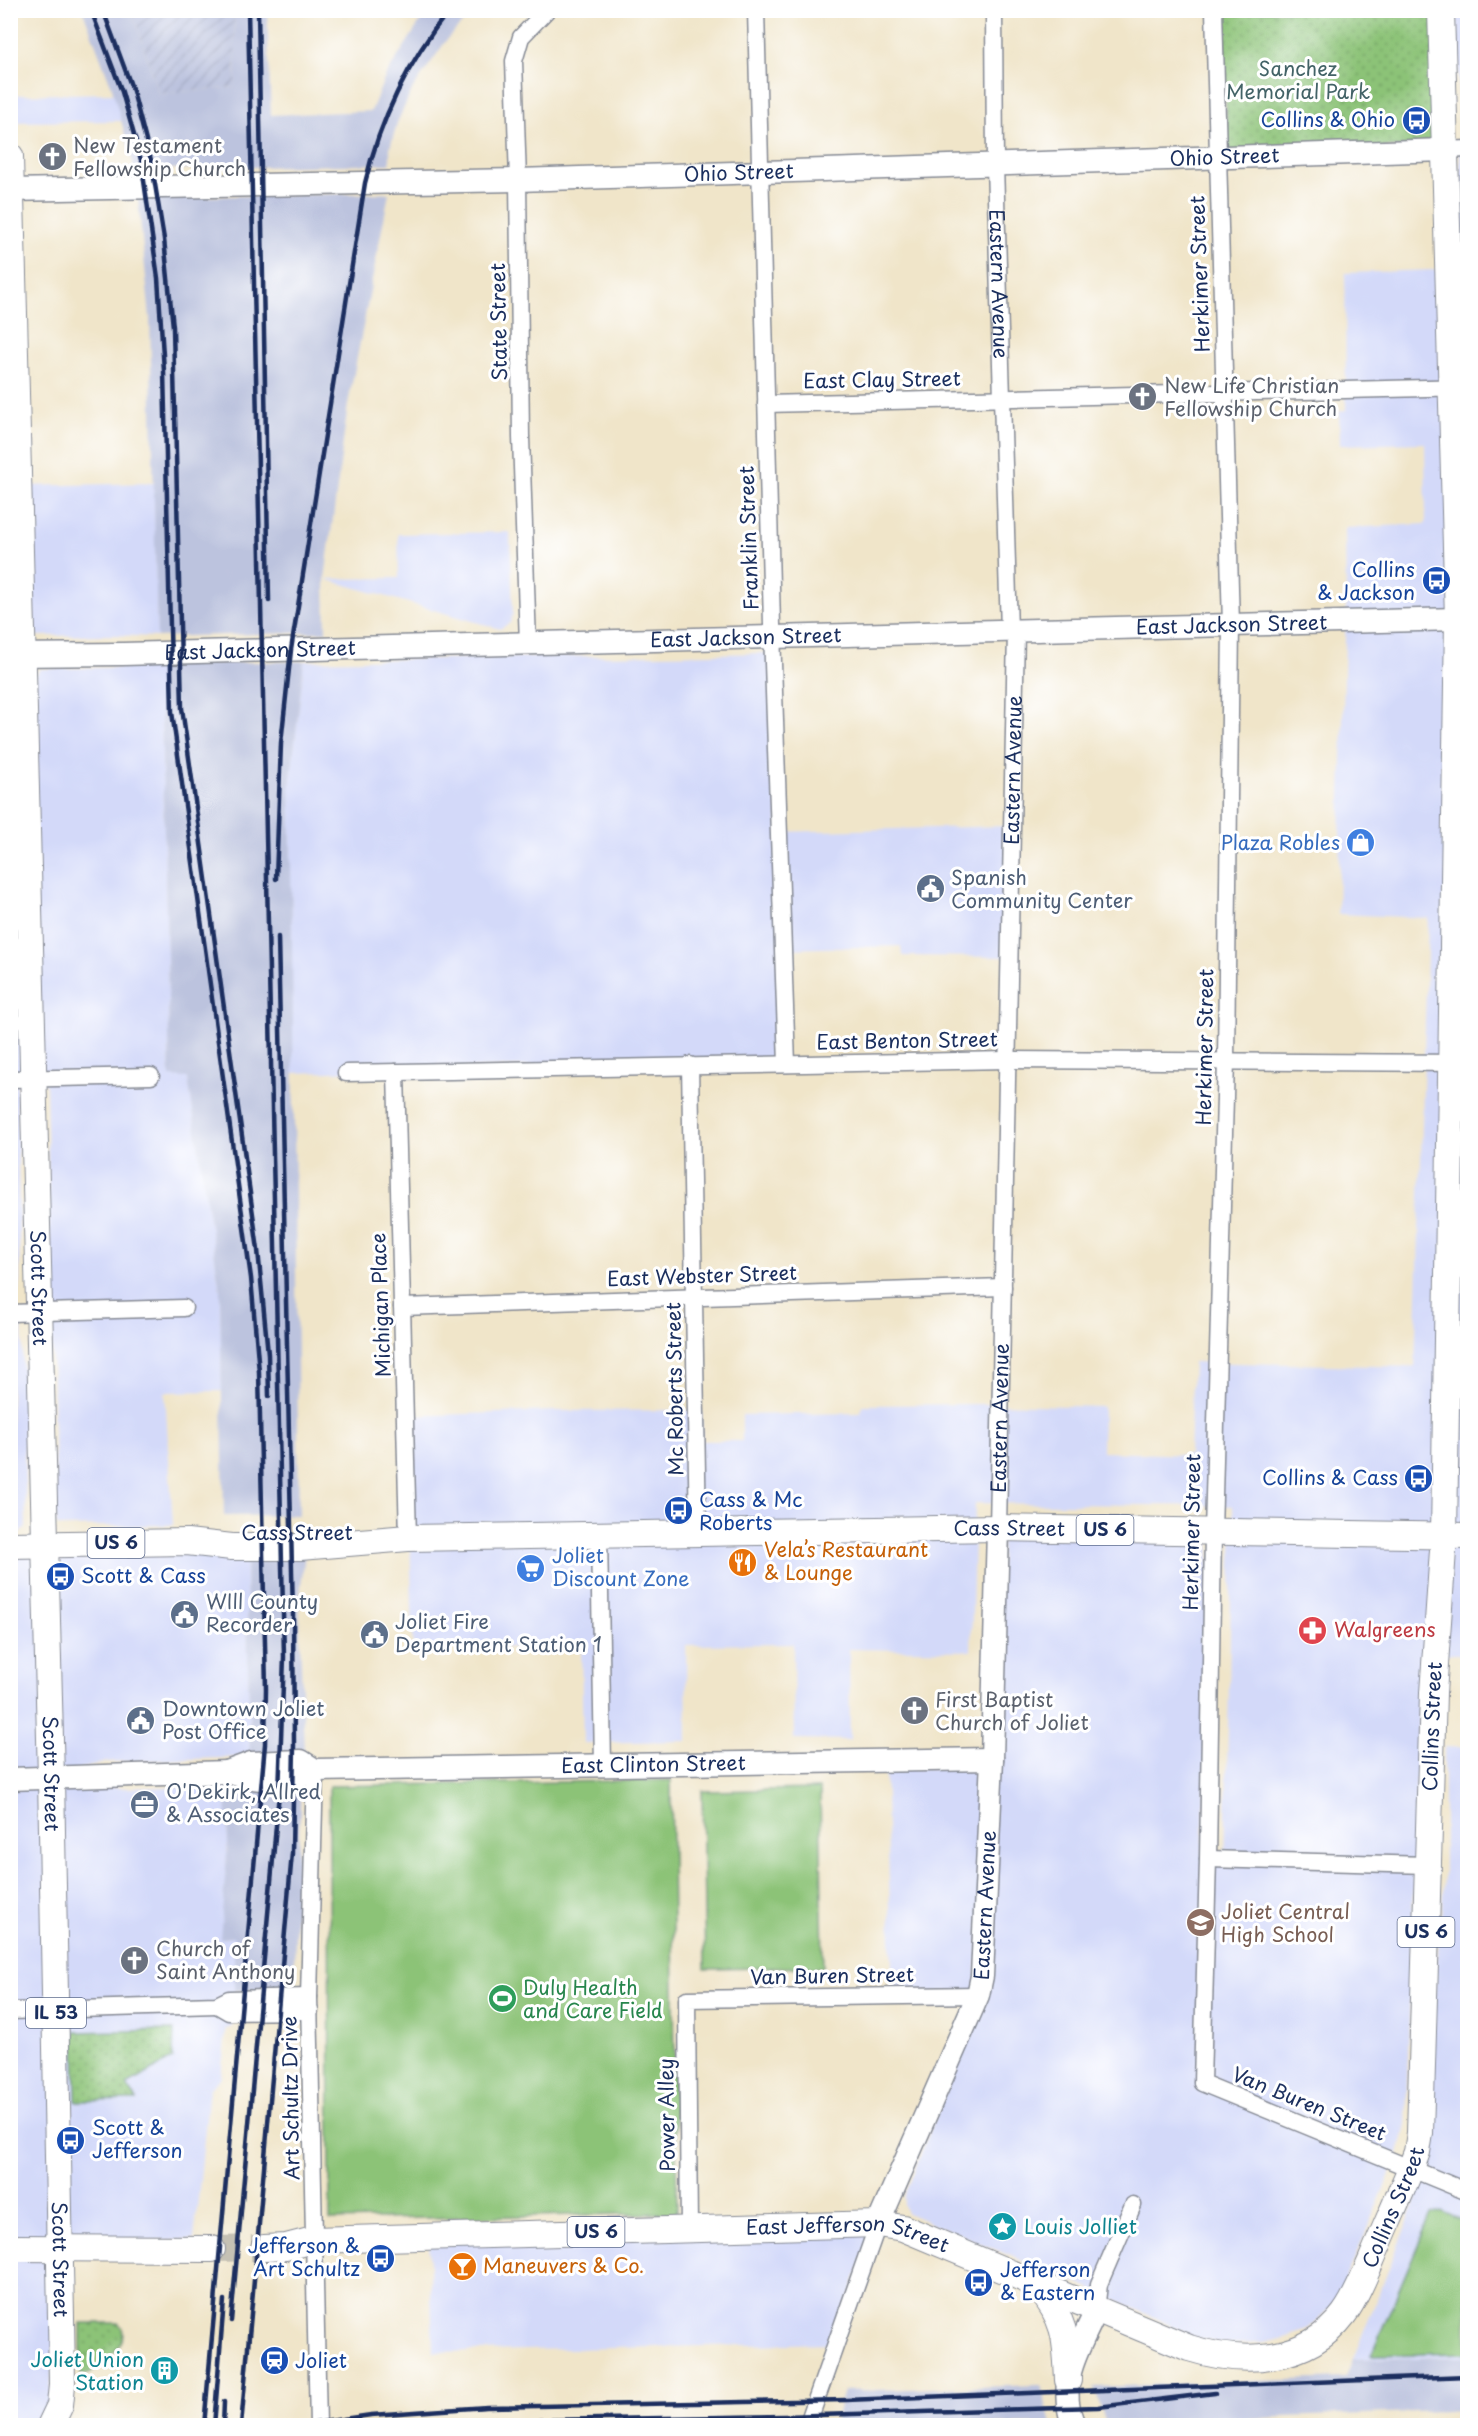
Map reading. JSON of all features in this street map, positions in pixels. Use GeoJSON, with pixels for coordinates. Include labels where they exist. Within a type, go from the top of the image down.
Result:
{"type":"FeatureCollection","features":[{"type":"Feature","properties":{"kind":"main road","name":"Collins Street"},"geometry":{"type":"LineString","coordinates":[[1345,2313],[1355,2297],[1411,2168],[1417,2152],[1420,2133],[1433,1693],[1456,1536],[1463,619],[1456,149],[1441,10]]}},
{"type":"Feature","properties":{"kind":"main road","name":"Scott Street"},"geometry":{"type":"LineString","coordinates":[[10,156],[22,1078],[40,1312],[56,2010],[62,2385],[60,2405],[52,2422]]}},
{"type":"Feature","properties":{"kind":"main road","name":"Cass Street"},"geometry":{"type":"LineString","coordinates":[[10,1545],[187,1542],[232,1547],[265,1547],[310,1546],[408,1538],[998,1528],[1456,1536]]}},
{"type":"Feature","properties":{"kind":"main road","name":"East Jefferson Street"},"geometry":{"type":"LineString","coordinates":[[264,2240],[286,2231],[313,2240],[878,2224],[903,2228],[1096,2311],[1212,2356],[1251,2359],[1281,2355],[1308,2345],[1330,2330],[1345,2313]]}},
{"type":"Feature","properties":{"kind":"main road"},"geometry":{"type":"LineString","coordinates":[[10,2248],[213,2241]]}},
{"type":"Feature","properties":{"kind":"main road"},"geometry":{"type":"LineString","coordinates":[[1036,2285],[1059,2316],[1064,2331],[1068,2380]]}},
{"type":"Feature","properties":{"kind":"street","name":"State Street"},"geometry":{"type":"LineString","coordinates":[[528,644],[521,437],[514,61],[521,37],[547,10]]}},
{"type":"Feature","properties":{"kind":"street","name":"Franklin Street"},"geometry":{"type":"LineString","coordinates":[[756,10],[772,637],[788,1064]]}},
{"type":"Feature","properties":{"kind":"street","name":"Eastern Avenue"},"geometry":{"type":"LineString","coordinates":[[807,2426],[878,2224],[978,1995],[982,1976],[993,1759],[1013,631],[1002,398],[993,10]]}},
{"type":"Feature","properties":{"kind":"street","name":"Herkimer Street"},"geometry":{"type":"LineString","coordinates":[[1202,2084],[1213,1532],[1226,1061],[1231,625],[1214,10]]}},
{"type":"Feature","properties":{"kind":"street","name":"Ohio Street"},"geometry":{"type":"LineString","coordinates":[[11,190],[518,180],[1456,149]]}},
{"type":"Feature","properties":{"kind":"street","name":"East Clay Street"},"geometry":{"type":"LineString","coordinates":[[766,404],[1460,387]]}},
{"type":"Feature","properties":{"kind":"street","name":"East Jackson Street"},"geometry":{"type":"LineString","coordinates":[[17,655],[1463,619]]}},
{"type":"Feature","properties":{"kind":"street","name":"East Benton Street"},"geometry":{"type":"LineString","coordinates":[[346,1073],[1007,1060],[1459,1063]]}},
{"type":"Feature","properties":{"kind":"street","name":"Mc Roberts Street"},"geometry":{"type":"LineString","coordinates":[[690,1065],[698,1533]]}},
{"type":"Feature","properties":{"kind":"street","name":"Michigan Place"},"geometry":{"type":"LineString","coordinates":[[396,1072],[408,1538]]}},
{"type":"Feature","properties":{"kind":"street"},"geometry":{"type":"LineString","coordinates":[[22,1078],[151,1076]]}},
{"type":"Feature","properties":{"kind":"street","name":"East Webster Street"},"geometry":{"type":"LineString","coordinates":[[402,1306],[1003,1287]]}},
{"type":"Feature","properties":{"kind":"street"},"geometry":{"type":"LineString","coordinates":[[10,1313],[184,1308]]}},
{"type":"Feature","properties":{"kind":"street"},"geometry":{"type":"LineString","coordinates":[[599,1535],[603,1765]]}},
{"type":"Feature","properties":{"kind":"street","name":"East Clinton Street"},"geometry":{"type":"LineString","coordinates":[[10,1779],[227,1772],[251,1763],[301,1761],[315,1770],[993,1759]]}},
{"type":"Feature","properties":{"kind":"street","name":"Art Schultz Drive"},"geometry":{"type":"LineString","coordinates":[[315,1770],[310,2004],[318,2426]]}},
{"type":"Feature","properties":{"kind":"street"},"geometry":{"type":"LineString","coordinates":[[1208,1859],[1427,1865]]}},
{"type":"Feature","properties":{"kind":"street","name":"Van Buren Street"},"geometry":{"type":"LineString","coordinates":[[687,2000],[978,1995]]}},
{"type":"Feature","properties":{"kind":"street","name":"Power Alley"},"geometry":{"type":"LineString","coordinates":[[687,2000],[689,2229]]}},
{"type":"Feature","properties":{"kind":"street"},"geometry":{"type":"LineString","coordinates":[[10,2011],[217,2005],[229,2012],[310,2004]]}},
{"type":"Feature","properties":{"kind":"street","name":"Van Buren Street"},"geometry":{"type":"LineString","coordinates":[[1202,2084],[1467,2192]]}},
{"type":"Feature","properties":{"kind":"street"},"geometry":{"type":"LineString","coordinates":[[1074,2426],[1066,2397],[1068,2380],[1096,2311],[1099,2284],[1133,2205]]}},
{"type":"Feature","properties":{"kind":"shaded area"},"geometry":{"type":"Polygon","coordinates":[[[83,11],[130,11],[137,25],[158,94],[236,87],[234,11],[267,11],[271,115],[371,111],[385,77],[427,11],[474,11],[448,38],[412,90],[397,123],[390,148],[390,164],[133,170],[112,88],[83,11]]]}},
{"type":"Feature","properties":{"kind":"shaded area"},"geometry":{"type":"Polygon","coordinates":[[[130,11],[234,11],[236,87],[158,94],[137,25],[130,11]]]}},
{"type":"Feature","properties":{"kind":"shaded area"},"geometry":{"type":"Polygon","coordinates":[[[1457,11],[1467,11],[1467,1654],[1420,1654],[1406,2125],[1400,2150],[1342,2289],[1331,2308],[1308,2329],[1286,2338],[1264,2343],[1222,2344],[1198,2338],[1112,2298],[907,2213],[904,2198],[982,1997],[1002,1533],[1210,1536],[1203,1863],[1225,1863],[1233,1506],[975,1503],[971,1651],[849,1649],[850,1740],[794,1739],[793,1644],[686,1645],[687,1741],[583,1743],[581,1647],[413,1648],[407,1416],[555,1411],[702,1410],[702,1441],[742,1441],[742,1415],[861,1413],[862,1405],[998,1404],[1103,1407],[1102,1452],[1189,1455],[1193,1362],[1415,1367],[1428,918],[1338,914],[1346,601],[1345,528],[1426,524],[1425,443],[1340,445],[1339,411],[1346,410],[1345,273],[1462,269],[1457,11]]]}},
{"type":"Feature","properties":{"kind":"shaded area"},"geometry":{"type":"Polygon","coordinates":[[[114,93],[122,121],[12,122],[11,95],[114,93]]]}},
{"type":"Feature","properties":{"kind":"shaded area"},"geometry":{"type":"Polygon","coordinates":[[[389,193],[348,404],[325,579],[326,632],[157,637],[150,318],[138,198],[389,193]]]}},
{"type":"Feature","properties":{"kind":"shaded area"},"geometry":{"type":"Polygon","coordinates":[[[154,483],[157,637],[37,636],[23,486],[154,483]]]}},
{"type":"Feature","properties":{"kind":"shaded area"},"geometry":{"type":"Polygon","coordinates":[[[510,532],[513,614],[510,623],[500,629],[325,579],[399,578],[398,534],[510,532]]]}},
{"type":"Feature","properties":{"kind":"shaded area"},"geometry":{"type":"Polygon","coordinates":[[[774,653],[778,832],[1011,826],[1007,957],[902,956],[901,946],[781,949],[783,1059],[293,1073],[290,785],[304,661],[774,653]]]}},
{"type":"Feature","properties":{"kind":"shaded area"},"geometry":{"type":"Polygon","coordinates":[[[10,658],[29,773],[36,675],[40,669],[147,667],[160,664],[170,1077],[188,1077],[220,1290],[222,1391],[165,1392],[173,1525],[62,1527],[56,1525],[46,1083],[17,1084],[20,1289],[11,1297],[10,658]]]}},
{"type":"Feature","properties":{"kind":"shaded area"},"geometry":{"type":"Polygon","coordinates":[[[304,661],[290,785],[299,1515],[224,1516],[220,1290],[188,1078],[170,1077],[160,664],[304,661]]]}},
{"type":"Feature","properties":{"kind":"shaded area"},"geometry":{"type":"Polygon","coordinates":[[[11,1325],[22,1325],[26,1528],[18,1534],[11,1534],[11,1325]]]}},
{"type":"Feature","properties":{"kind":"shaded area"},"geometry":{"type":"Polygon","coordinates":[[[44,1545],[49,1777],[11,1778],[10,1546],[44,1545]]]}},
{"type":"Feature","properties":{"kind":"shaded area"},"geometry":{"type":"Polygon","coordinates":[[[47,1546],[246,1553],[250,1757],[107,1762],[52,1777],[47,1546]]]}},
{"type":"Feature","properties":{"kind":"shaded area"},"geometry":{"type":"Polygon","coordinates":[[[246,1553],[305,1554],[299,1601],[304,1755],[250,1757],[246,1553]]]}},
{"type":"Feature","properties":{"kind":"shaded area"},"geometry":{"type":"Polygon","coordinates":[[[1444,1747],[1467,1748],[1467,2357],[1353,2359],[1417,2198],[1444,1879],[1444,1747]]]}},
{"type":"Feature","properties":{"kind":"shaded area"},"geometry":{"type":"Polygon","coordinates":[[[990,1767],[975,1992],[893,1993],[885,1769],[990,1767]]]}},
{"type":"Feature","properties":{"kind":"shaded area"},"geometry":{"type":"Polygon","coordinates":[[[53,1781],[119,1788],[226,1786],[228,1843],[221,1938],[234,1937],[235,1981],[232,2027],[226,2029],[221,2077],[209,2089],[194,2240],[11,2246],[10,1782],[53,1781]]]}},
{"type":"Feature","properties":{"kind":"shaded area"},"geometry":{"type":"Polygon","coordinates":[[[226,1786],[301,1786],[293,1989],[234,1991],[234,1937],[220,1938],[228,1843],[226,1786]]]}},
{"type":"Feature","properties":{"kind":"shaded area"},"geometry":{"type":"Polygon","coordinates":[[[874,2227],[832,2343],[433,2352],[429,2239],[874,2227]]]}},
{"type":"Feature","properties":{"kind":"shaded area"},"geometry":{"type":"Polygon","coordinates":[[[59,2248],[49,2425],[11,2425],[10,2249],[59,2248]]]}},
{"type":"Feature","properties":{"kind":"shaded area"},"geometry":{"type":"Polygon","coordinates":[[[1467,2357],[1467,2410],[1106,2424],[1094,2387],[1346,2378],[1353,2359],[1467,2357]]]}},
{"type":"Feature","properties":{"kind":"shaded area"},"geometry":{"type":"Polygon","coordinates":[[[1041,2385],[1051,2424],[833,2425],[844,2391],[1041,2385]]]}},
{"type":"Feature","properties":{"kind":"green space","name":"Sanchez Memorial Park"},"geometry":{"type":"Polygon","coordinates":[[[1222,11],[1437,11],[1439,145],[1228,154],[1222,11]]]}},
{"type":"Feature","properties":{"kind":"green space","name":"Duly Health and Care Field"},"geometry":{"type":"Polygon","coordinates":[[[671,1780],[677,2213],[330,2220],[329,1786],[671,1780]]]}},
{"type":"Feature","properties":{"kind":"green space"},"geometry":{"type":"Polygon","coordinates":[[[820,1789],[823,1967],[705,1969],[702,1791],[820,1789]]]}},
{"type":"Feature","properties":{"kind":"green space"},"geometry":{"type":"Polygon","coordinates":[[[174,2030],[173,2058],[127,2085],[137,2100],[76,2101],[75,2032],[174,2030]]]}},
{"type":"Feature","properties":{"kind":"green space"},"geometry":{"type":"Polygon","coordinates":[[[1440,2211],[1467,2222],[1467,2353],[1371,2355],[1431,2214],[1440,2211]]]}},
{"type":"Feature","properties":{"kind":"green space"},"geometry":{"type":"Polygon","coordinates":[[[81,2323],[118,2323],[122,2327],[123,2338],[109,2358],[98,2368],[81,2375],[81,2323]]]}},
{"type":"Feature","properties":{"kind":"tunnel"},"geometry":{"type":"LineString","coordinates":[[212,2249],[264,2248]]}},
{"type":"Feature","properties":{"kind":"railway"},"geometry":{"type":"LineString","coordinates":[[91,10],[122,92],[141,160],[158,278],[164,371],[172,712],[251,1278],[259,1372],[266,1689],[265,1744],[204,2426]]}},
{"type":"Feature","properties":{"kind":"railway"},"geometry":{"type":"LineString","coordinates":[[103,10],[133,91],[151,160],[164,239],[173,327],[182,708],[258,1250],[268,1354],[269,1396]]}},
{"type":"Feature","properties":{"kind":"railway"},"geometry":{"type":"LineString","coordinates":[[231,2321],[279,1793],[284,1657],[248,10]]}},
{"type":"Feature","properties":{"kind":"railway"},"geometry":{"type":"LineString","coordinates":[[258,10],[269,601]]}},
{"type":"Feature","properties":{"kind":"railway"},"geometry":{"type":"LineString","coordinates":[[276,879],[281,743],[291,650],[365,183],[379,136],[397,92],[421,50],[449,10]]}},
{"type":"Feature","properties":{"kind":"railway"},"geometry":{"type":"LineString","coordinates":[[241,2426],[292,1853],[293,1616],[278,937]]}},
{"type":"Feature","properties":{"kind":"railway"},"geometry":{"type":"LineString","coordinates":[[214,2426],[224,2300]]}},
{"type":"Feature","properties":{"kind":"railway"},"geometry":{"type":"LineString","coordinates":[[295,2426],[371,2415],[487,2407],[846,2400],[1468,2376]]}},
{"type":"Feature","properties":{"kind":"railway"},"geometry":{"type":"LineString","coordinates":[[481,2426],[540,2420],[1098,2407],[1215,2393]]}},
{"type":"Feature","properties":{"kind":"railway"},"geometry":{"type":"LineString","coordinates":[[223,2426],[224,2402]]}},
{"type":"Feature","properties":{"kind":"place","name":"Collins & Ohio"},"geometry":{"type":"Point","coordinates":[1416,120]}},
{"type":"Feature","properties":{"kind":"place","name":"New Testament Fellowship Church"},"geometry":{"type":"Point","coordinates":[52,157]}},
{"type":"Feature","properties":{"kind":"place","name":"New Life Christian Fellowship Church"},"geometry":{"type":"Point","coordinates":[1143,397]}},
{"type":"Feature","properties":{"kind":"place","name":"Collins & Jackson"},"geometry":{"type":"Point","coordinates":[1436,581]}},
{"type":"Feature","properties":{"kind":"place","name":"Plaza Robles"},"geometry":{"type":"Point","coordinates":[1361,843]}},
{"type":"Feature","properties":{"kind":"place","name":"Spanish Community Center"},"geometry":{"type":"Point","coordinates":[930,889]}},
{"type":"Feature","properties":{"kind":"place","name":"Collins & Cass"},"geometry":{"type":"Point","coordinates":[1419,1478]}},
{"type":"Feature","properties":{"kind":"place","name":"Cass & Mc Roberts"},"geometry":{"type":"Point","coordinates":[678,1511]}},
{"type":"Feature","properties":{"kind":"place","name":"Vela’s Restaurant & Lounge"},"geometry":{"type":"Point","coordinates":[743,1562]}},
{"type":"Feature","properties":{"kind":"place","name":"Joliet Discount Zone"},"geometry":{"type":"Point","coordinates":[531,1568]}},
{"type":"Feature","properties":{"kind":"place","name":"Scott & Cass"},"geometry":{"type":"Point","coordinates":[60,1576]}},
{"type":"Feature","properties":{"kind":"place","name":"WIll County Recorder"},"geometry":{"type":"Point","coordinates":[185,1614]}},
{"type":"Feature","properties":{"kind":"place","name":"Walgreens"},"geometry":{"type":"Point","coordinates":[1313,1630]}},
{"type":"Feature","properties":{"kind":"place","name":"Joliet Fire Department Station 1"},"geometry":{"type":"Point","coordinates":[374,1634]}},
{"type":"Feature","properties":{"kind":"place","name":"First Baptist Church of Joliet"},"geometry":{"type":"Point","coordinates":[914,1711]}},
{"type":"Feature","properties":{"kind":"place","name":"Downtown Joliet Post Office"},"geometry":{"type":"Point","coordinates":[141,1721]}},
{"type":"Feature","properties":{"kind":"place","name":"O'Dekirk, Allred & Associates"},"geometry":{"type":"Point","coordinates":[145,1804]}},
{"type":"Feature","properties":{"kind":"place","name":"Joliet Central High School"},"geometry":{"type":"Point","coordinates":[1200,1923]}},
{"type":"Feature","properties":{"kind":"place","name":"Church of Saint Anthony"},"geometry":{"type":"Point","coordinates":[135,1961]}},
{"type":"Feature","properties":{"kind":"place","name":"Duly Health and Care Field"},"geometry":{"type":"Point","coordinates":[502,1999]}},
{"type":"Feature","properties":{"kind":"place","name":"Scott & Jefferson"},"geometry":{"type":"Point","coordinates":[71,2140]}},
{"type":"Feature","properties":{"kind":"place","name":"Louis Jolliet"},"geometry":{"type":"Point","coordinates":[1003,2227]}},
{"type":"Feature","properties":{"kind":"place","name":"Jefferson & Art Schultz"},"geometry":{"type":"Point","coordinates":[381,2258]}},
{"type":"Feature","properties":{"kind":"place","name":"Maneuvers & Co."},"geometry":{"type":"Point","coordinates":[462,2266]}},
{"type":"Feature","properties":{"kind":"place","name":"Jefferson & Eastern"},"geometry":{"type":"Point","coordinates":[979,2282]}},
{"type":"Feature","properties":{"kind":"place","name":"Joliet"},"geometry":{"type":"Point","coordinates":[274,2361]}},
{"type":"Feature","properties":{"kind":"place","name":"Joliet Union Station"},"geometry":{"type":"Point","coordinates":[165,2371]}}]}
